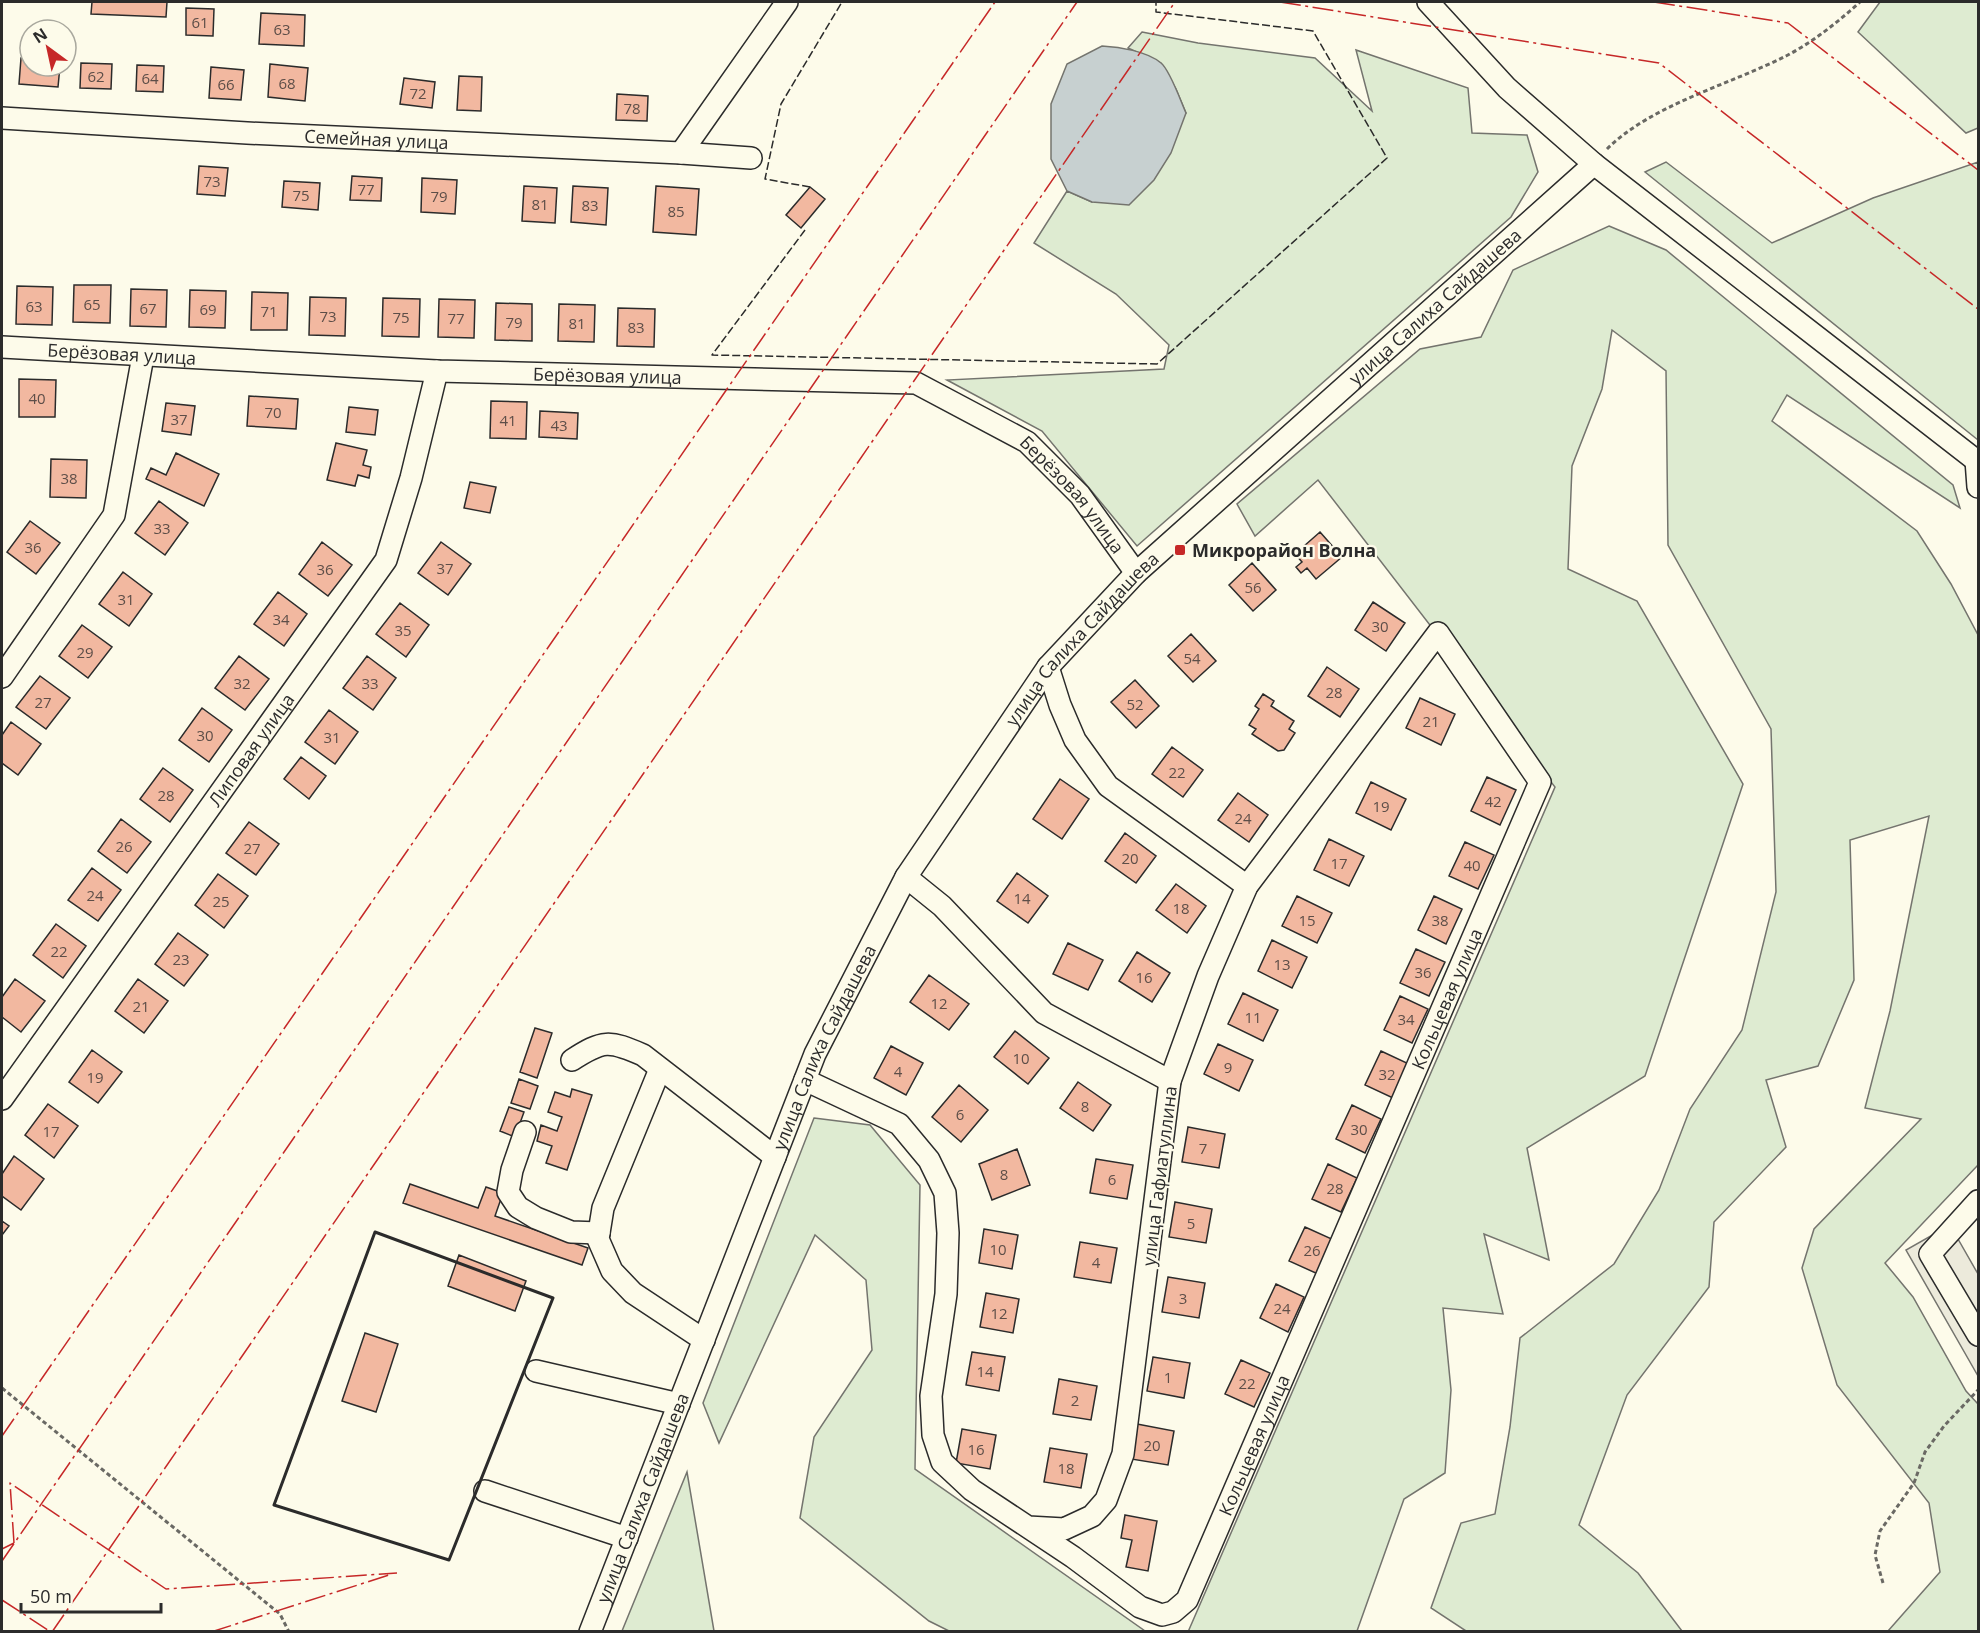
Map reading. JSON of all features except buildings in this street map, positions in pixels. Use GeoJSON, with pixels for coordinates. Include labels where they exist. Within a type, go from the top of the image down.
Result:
{"type":"FeatureCollection","features":[{"type":"Feature","properties":{"kind":"street"},"geometry":{"type":"LineString","coordinates":[[681,153],[788,2]]}},
{"type":"Feature","properties":{"kind":"street"},"geometry":{"type":"LineString","coordinates":[[1427,2],[1508,88],[1594,164],[1977,461],[1978,487]]}},
{"type":"Feature","properties":{"kind":"street","name":"Семейная улица"},"geometry":{"type":"LineString","coordinates":[[2,118],[751,158]]}},
{"type":"Feature","properties":{"kind":"street","name":"улица Салиха Сайдашева"},"geometry":{"type":"LineString","coordinates":[[590,1632],[815,1054],[906,877],[1048,667],[1136,573],[1594,164]]}},
{"type":"Feature","properties":{"kind":"street","name":"Берёзовая улица"},"geometry":{"type":"LineString","coordinates":[[2,347],[437,371],[916,383],[1027,442],[1080,495],[1136,573]]}},
{"type":"Feature","properties":{"kind":"street"},"geometry":{"type":"LineString","coordinates":[[2,677],[114,515],[143,356]]}},
{"type":"Feature","properties":{"kind":"street","name":"Липовая улица"},"geometry":{"type":"LineString","coordinates":[[2,1099],[386,560],[411,478],[437,371]]}},
{"type":"Feature","properties":{"kind":"street","name":"Кольцевая улица"},"geometry":{"type":"LineString","coordinates":[[805,1080],[899,1124],[929,1160],[945,1193],[948,1233],[946,1294],[931,1396],[933,1435],[942,1462],[972,1490],[1073,1557],[1140,1607],[1162,1615],[1173,1612],[1186,1600],[1540,782],[1438,633],[1422,651]]}},
{"type":"Feature","properties":{"kind":"street","name":"улица Гафиатуллина"},"geometry":{"type":"LineString","coordinates":[[1028,1527],[1064,1529],[1092,1516],[1106,1500],[1123,1454],[1170,1081],[1208,976],[1247,886],[1422,651]]}},
{"type":"Feature","properties":{"kind":"street"},"geometry":{"type":"LineString","coordinates":[[1048,667],[1075,741],[1108,786],[1247,886]]}},
{"type":"Feature","properties":{"kind":"street"},"geometry":{"type":"LineString","coordinates":[[906,877],[942,906],[1044,1012],[1170,1081]]}},
{"type":"Feature","properties":{"kind":"street"},"geometry":{"type":"LineString","coordinates":[[572,1060],[593,1047],[617,1044],[643,1055],[775,1157]]}},
{"type":"Feature","properties":{"kind":"street"},"geometry":{"type":"LineString","coordinates":[[660,1069],[603,1208],[598,1239],[612,1271],[633,1293],[704,1340]]}},
{"type":"Feature","properties":{"kind":"street"},"geometry":{"type":"LineString","coordinates":[[525,1132],[512,1170],[508,1192],[518,1207],[536,1218],[571,1233],[599,1233]]}},
{"type":"Feature","properties":{"kind":"street"},"geometry":{"type":"LineString","coordinates":[[1978,1201],[1930,1254],[1978,1335]]}},
{"type":"Feature","properties":{"kind":"street"},"geometry":{"type":"LineString","coordinates":[[536,1371],[679,1404]]}},
{"type":"Feature","properties":{"kind":"street"},"geometry":{"type":"LineString","coordinates":[[485,1491],[627,1538]]}},
{"type":"Feature","properties":{"kind":"path"},"geometry":{"type":"LineString","coordinates":[[1594,164],[1622,135],[1669,108],[1788,55],[1839,22],[1860,2]]}},
{"type":"Feature","properties":{"kind":"path"},"geometry":{"type":"LineString","coordinates":[[2,1388],[280,1614],[289,1632]]}},
{"type":"Feature","properties":{"kind":"path"},"geometry":{"type":"LineString","coordinates":[[1883,1583],[1875,1555],[1880,1531],[1914,1484],[1925,1452],[1931,1443],[1978,1390]]}},
{"type":"Feature","properties":{"kind":"green space"},"geometry":{"type":"Polygon","coordinates":[[[1880,2],[1978,2],[1978,128],[1966,133],[1858,32],[1880,2]]]}},
{"type":"Feature","properties":{"kind":"green space"},"geometry":{"type":"Polygon","coordinates":[[[1142,32],[1198,43],[1315,58],[1372,111],[1356,50],[1468,88],[1472,133],[1527,135],[1538,172],[1511,217],[1137,546],[1042,431],[947,380],[1164,369],[1169,345],[1116,294],[1034,243],[1067,191],[1092,202],[1186,113],[1161,63],[1128,48],[1142,32]]]}},
{"type":"Feature","properties":{"kind":"green space"},"geometry":{"type":"Polygon","coordinates":[[[1666,162],[1772,243],[1873,198],[1978,162],[1978,440],[1645,172],[1666,162]]]}},
{"type":"Feature","properties":{"kind":"green space"},"geometry":{"type":"Polygon","coordinates":[[[1609,226],[1666,250],[1953,485],[1960,508],[1787,395],[1772,421],[1917,531],[1951,584],[1978,635],[1978,1165],[1885,1263],[1913,1297],[1966,1391],[1978,1404],[1978,1631],[1888,1631],[1940,1572],[1929,1503],[1837,1385],[1802,1268],[1814,1229],[1921,1119],[1865,1108],[1890,1011],[1929,816],[1850,840],[1854,980],[1818,1066],[1766,1080],[1786,1147],[1714,1222],[1709,1287],[1627,1395],[1579,1525],[1638,1573],[1682,1631],[1466,1631],[1431,1608],[1461,1523],[1495,1514],[1510,1427],[1520,1338],[1614,1264],[1659,1190],[1690,1109],[1742,1030],[1776,892],[1771,729],[1668,545],[1666,371],[1612,330],[1602,389],[1572,466],[1568,569],[1637,601],[1743,784],[1645,1076],[1527,1148],[1549,1260],[1484,1234],[1503,1314],[1443,1308],[1451,1390],[1445,1473],[1404,1499],[1357,1631],[1188,1632],[1555,787],[1318,480],[1255,536],[1237,504],[1420,349],[1481,337],[1513,270],[1609,226]]]}},
{"type":"Feature","properties":{"kind":"green space"},"geometry":{"type":"Polygon","coordinates":[[[814,1118],[870,1125],[920,1185],[915,1469],[1145,1631],[949,1631],[929,1621],[800,1518],[814,1437],[872,1350],[866,1280],[815,1235],[719,1443],[703,1403],[814,1118]]]}},
{"type":"Feature","properties":{"kind":"green space"},"geometry":{"type":"Polygon","coordinates":[[[687,1472],[714,1631],[622,1631],[687,1472]]]}},
{"type":"Feature","properties":{"kind":"shaded area"},"geometry":{"type":"Polygon","coordinates":[[[1102,46],[1141,53],[1161,63],[1172,79],[1186,113],[1171,153],[1154,180],[1129,205],[1092,202],[1067,191],[1051,159],[1051,104],[1067,64],[1102,46]]]}},
{"type":"Feature","properties":{"kind":"shaded area"},"geometry":{"type":"Polygon","coordinates":[[[1950,1225],[1978,1274],[1978,1376],[1906,1250],[1950,1225]]]}},
{"type":"Feature","properties":{"kind":"fence"},"geometry":{"type":"LineString","coordinates":[[810,187],[765,179],[781,104],[842,2]]}},
{"type":"Feature","properties":{"kind":"fence"},"geometry":{"type":"LineString","coordinates":[[805,230],[712,355],[1157,364],[1387,158],[1313,31],[1156,12],[1156,2]]}},
{"type":"Feature","properties":{"kind":"wall"},"geometry":{"type":"LineString","coordinates":[[375,1232],[553,1298],[449,1560],[274,1505],[375,1232]]}},
{"type":"Feature","properties":{"kind":"power"},"geometry":{"type":"LineString","coordinates":[[2,1436],[995,2]]}},
{"type":"Feature","properties":{"kind":"power"},"geometry":{"type":"LineString","coordinates":[[2,1561],[1077,2]]}},
{"type":"Feature","properties":{"kind":"power"},"geometry":{"type":"LineString","coordinates":[[52,1632],[1175,2]]}},
{"type":"Feature","properties":{"kind":"power"},"geometry":{"type":"LineString","coordinates":[[1280,2],[1659,63],[1978,309]]}},
{"type":"Feature","properties":{"kind":"power"},"geometry":{"type":"LineString","coordinates":[[1654,2],[1788,23],[1978,170]]}},
{"type":"Feature","properties":{"kind":"power"},"geometry":{"type":"LineString","coordinates":[[14,1543],[10,1483],[166,1589],[397,1573]]}},
{"type":"Feature","properties":{"kind":"power"},"geometry":{"type":"LineString","coordinates":[[2,1549],[14,1543]]}},
{"type":"Feature","properties":{"kind":"power"},"geometry":{"type":"LineString","coordinates":[[211,1632],[389,1575]]}},
{"type":"Feature","properties":{"kind":"power"},"geometry":{"type":"LineString","coordinates":[[2,1600],[51,1632]]}},
{"type":"Feature","properties":{"kind":"place","name":"Микрорайон Волна"},"geometry":{"type":"Point","coordinates":[1180,550]}}]}
